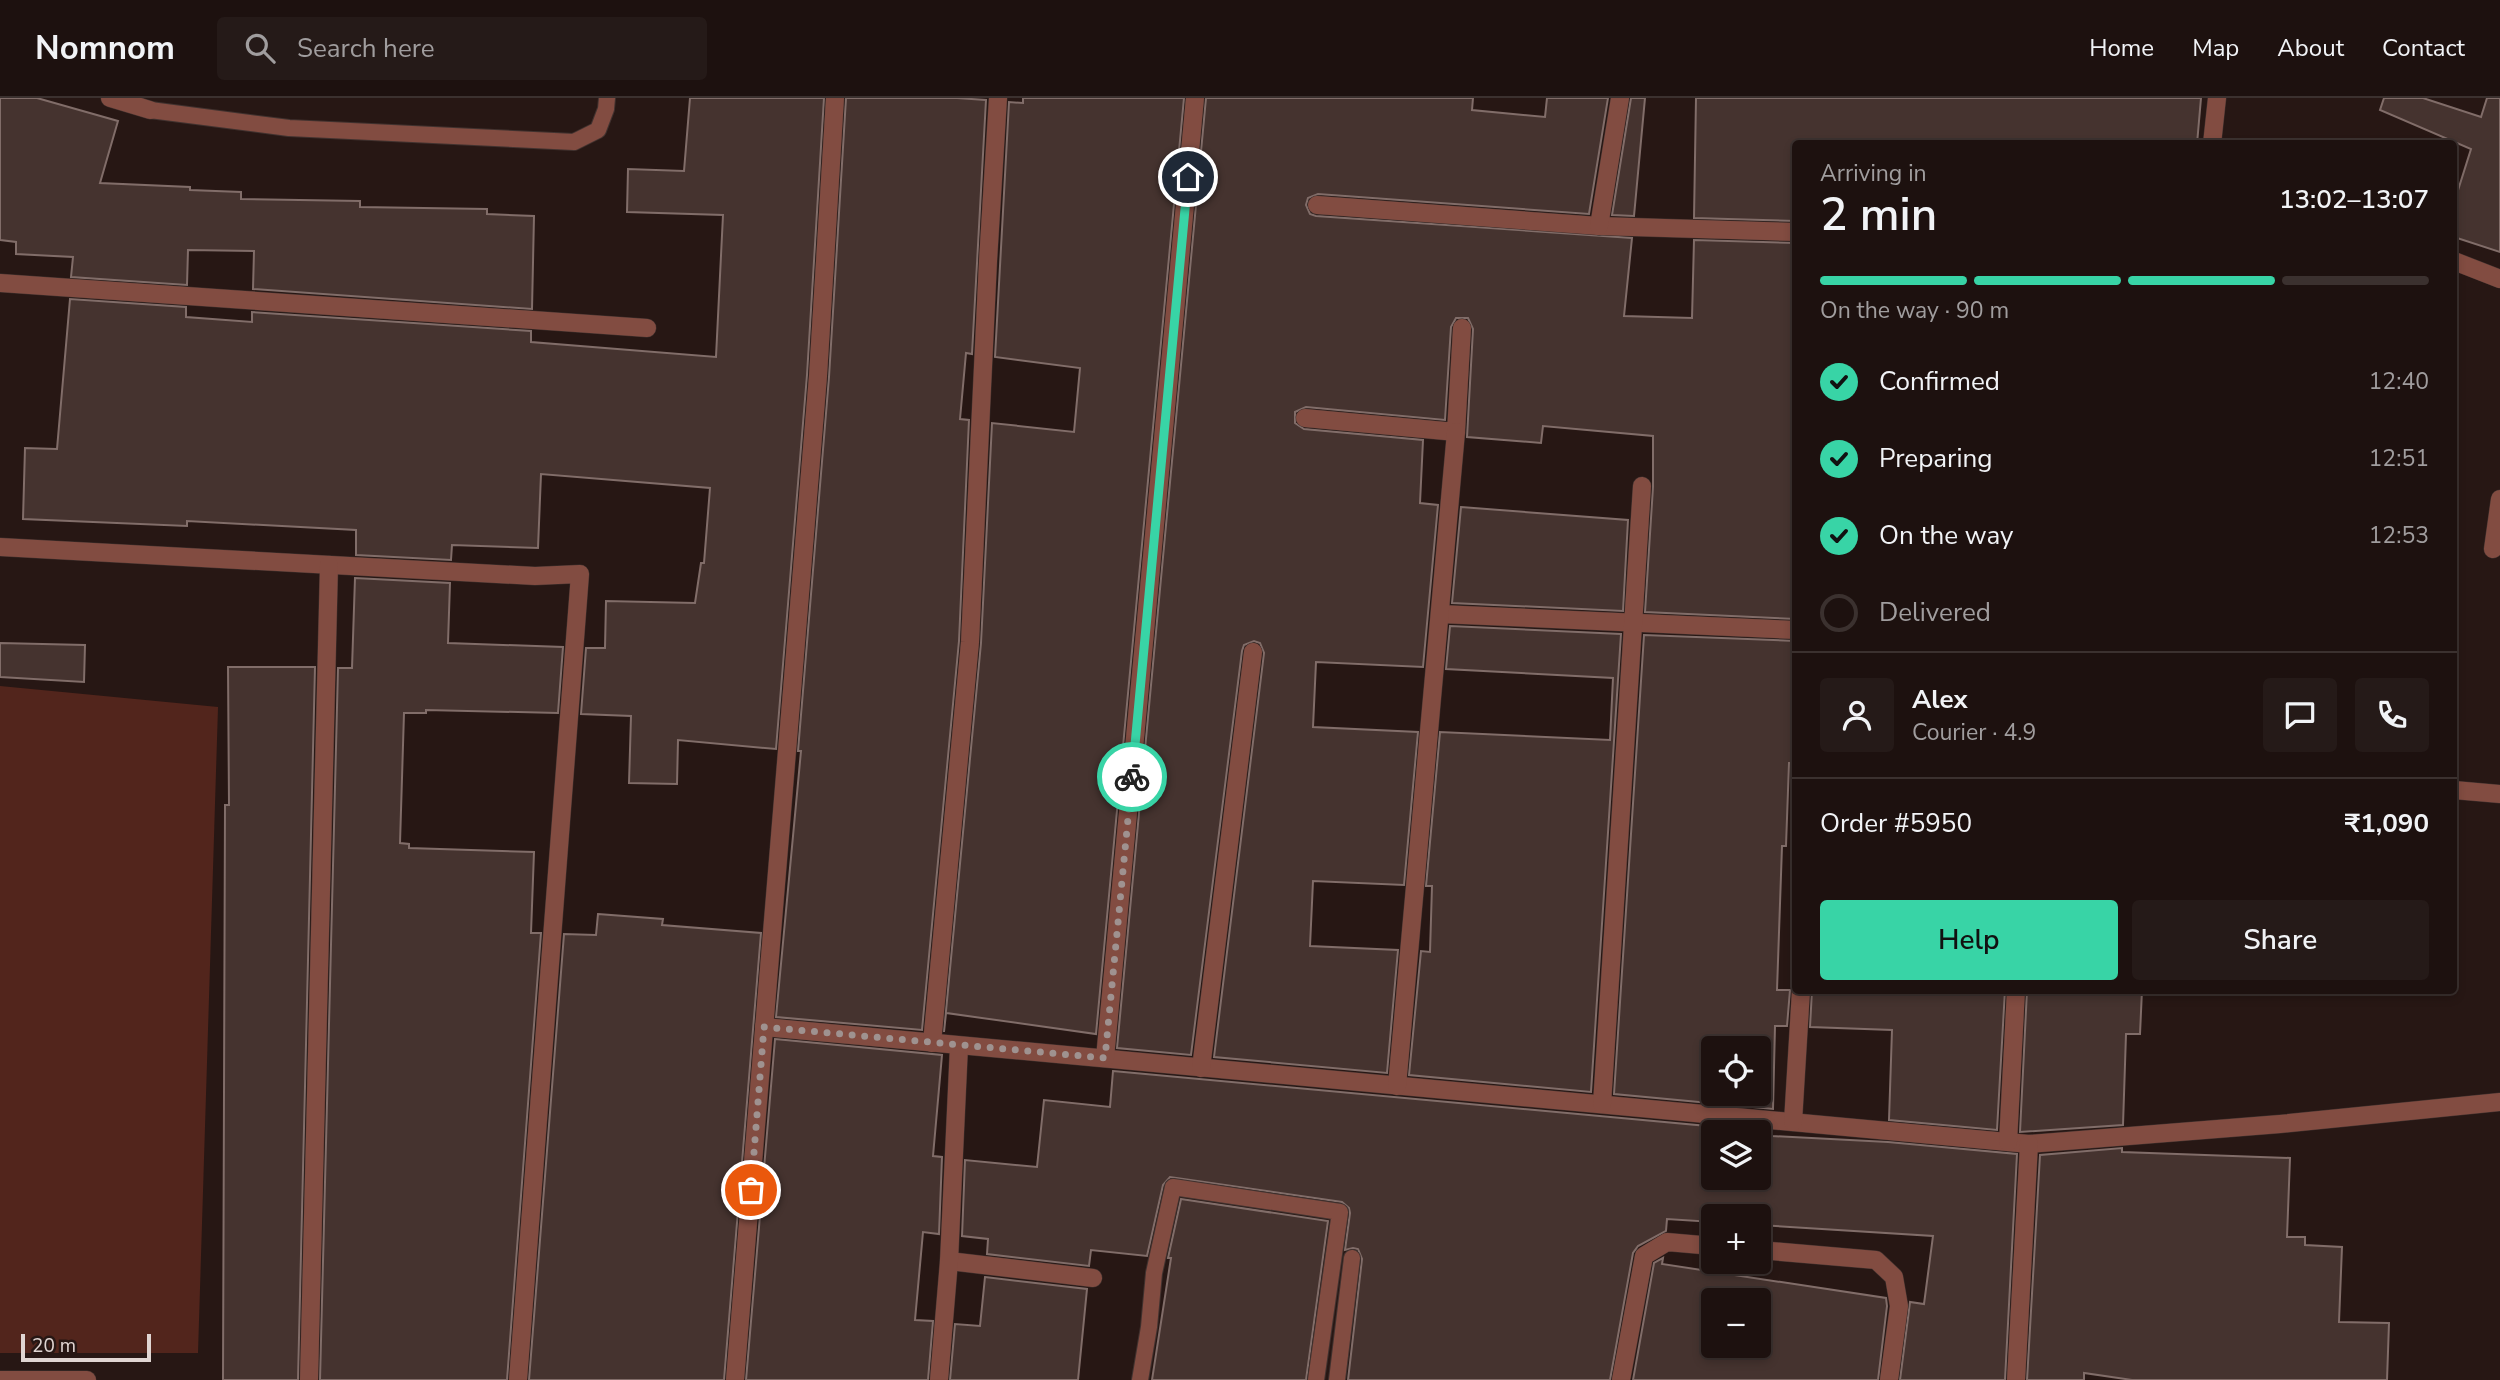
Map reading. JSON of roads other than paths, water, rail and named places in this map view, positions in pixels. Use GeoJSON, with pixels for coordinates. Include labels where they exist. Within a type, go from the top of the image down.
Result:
{"type":"FeatureCollection","features":[{"type":"Feature","properties":{"kind":"street"},"geometry":{"type":"LineString","coordinates":[[110,98],[150,110]]}},
{"type":"Feature","properties":{"kind":"street"},"geometry":{"type":"LineString","coordinates":[[735,1380],[818,376],[835,98]]}},
{"type":"Feature","properties":{"kind":"street"},"geometry":{"type":"LineString","coordinates":[[932,1043],[970,642],[988,261],[999,98]]}},
{"type":"Feature","properties":{"kind":"street"},"geometry":{"type":"LineString","coordinates":[[1105,1058],[1195,98]]}},
{"type":"Feature","properties":{"kind":"street"},"geometry":{"type":"LineString","coordinates":[[1599,226],[1620,98]]}},
{"type":"Feature","properties":{"kind":"street"},"geometry":{"type":"LineString","coordinates":[[2212,140],[2217,98]]}},
{"type":"Feature","properties":{"kind":"street"},"geometry":{"type":"LineString","coordinates":[[1317,205],[1599,226],[1792,232]]}},
{"type":"Feature","properties":{"kind":"street"},"geometry":{"type":"LineString","coordinates":[[2457,262],[2500,279]]}},
{"type":"Feature","properties":{"kind":"street"},"geometry":{"type":"LineString","coordinates":[[0,283],[648,328]]}},
{"type":"Feature","properties":{"kind":"street"},"geometry":{"type":"LineString","coordinates":[[1397,1086],[1456,432],[1462,328]]}},
{"type":"Feature","properties":{"kind":"street"},"geometry":{"type":"LineString","coordinates":[[1305,418],[1456,432]]}},
{"type":"Feature","properties":{"kind":"street"},"geometry":{"type":"LineString","coordinates":[[1602,1104],[1642,486]]}},
{"type":"Feature","properties":{"kind":"street"},"geometry":{"type":"LineString","coordinates":[[2493,549],[2500,499]]}},
{"type":"Feature","properties":{"kind":"street"},"geometry":{"type":"LineString","coordinates":[[0,547],[535,576],[580,574],[518,1380]]}},
{"type":"Feature","properties":{"kind":"street"},"geometry":{"type":"LineString","coordinates":[[309,1380],[329,565]]}},
{"type":"Feature","properties":{"kind":"street"},"geometry":{"type":"LineString","coordinates":[[1440,614],[1792,630]]}},
{"type":"Feature","properties":{"kind":"street"},"geometry":{"type":"LineString","coordinates":[[1201,1068],[1253,652]]}},
{"type":"Feature","properties":{"kind":"street"},"geometry":{"type":"LineString","coordinates":[[2457,790],[2500,794]]}},
{"type":"Feature","properties":{"kind":"street"},"geometry":{"type":"LineString","coordinates":[[1793,1122],[1801,994]]}},
{"type":"Feature","properties":{"kind":"street"},"geometry":{"type":"LineString","coordinates":[[2008,1142],[2016,994]]}},
{"type":"Feature","properties":{"kind":"street"},"geometry":{"type":"LineString","coordinates":[[764,1027],[2029,1144],[2280,1124],[2500,1102]]}},
{"type":"Feature","properties":{"kind":"street"},"geometry":{"type":"LineString","coordinates":[[939,1380],[949,1261],[959,1046]]}},
{"type":"Feature","properties":{"kind":"street"},"geometry":{"type":"LineString","coordinates":[[2016,1380],[2029,1144]]}},
{"type":"Feature","properties":{"kind":"street"},"geometry":{"type":"LineString","coordinates":[[1621,1380],[1644,1256],[1667,1242],[1701,1245]]}},
{"type":"Feature","properties":{"kind":"street"},"geometry":{"type":"LineString","coordinates":[[1771,1251],[1876,1260],[1894,1277],[1899,1306],[1889,1380]]}},
{"type":"Feature","properties":{"kind":"street"},"geometry":{"type":"LineString","coordinates":[[949,1261],[1093,1278]]}},
{"type":"Feature","properties":{"kind":"street"},"geometry":{"type":"LineString","coordinates":[[0,1380],[87,1380]]}},
{"type":"Feature","properties":{"kind":"lane"},"geometry":{"type":"LineString","coordinates":[[150,110],[289,128],[574,142],[598,130],[607,98]]}},
{"type":"Feature","properties":{"kind":"lane"},"geometry":{"type":"LineString","coordinates":[[1140,1380],[1154,1273],[1173,1187],[1340,1212],[1316,1380]]}},
{"type":"Feature","properties":{"kind":"lane"},"geometry":{"type":"LineString","coordinates":[[1337,1380],[1352,1258]]}}]}
